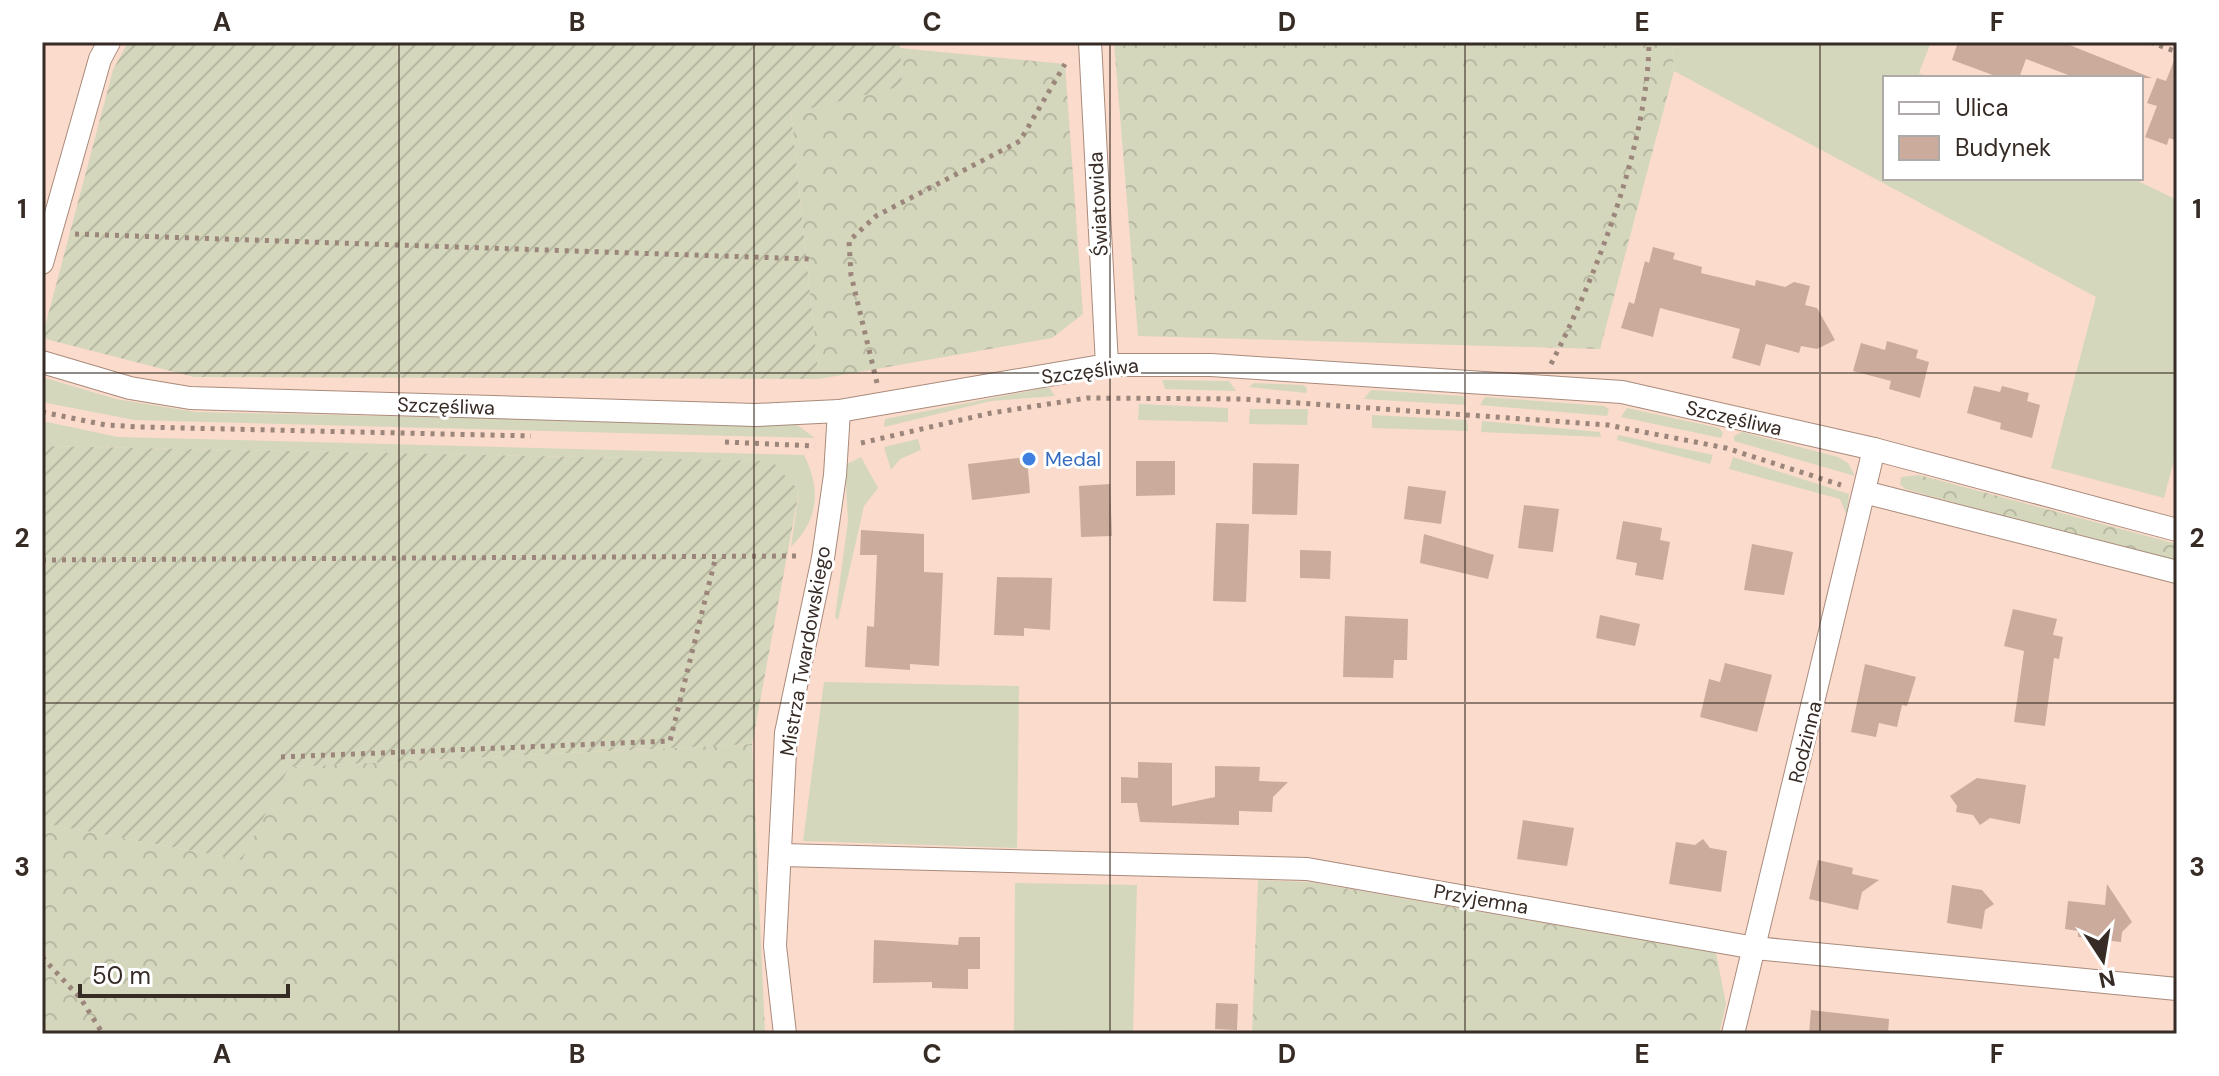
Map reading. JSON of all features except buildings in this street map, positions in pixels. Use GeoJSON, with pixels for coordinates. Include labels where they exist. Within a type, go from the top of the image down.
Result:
{"type":"FeatureCollection","features":[{"type":"Feature","properties":{"kind":"street"},"geometry":{"type":"LineString","coordinates":[[42,263],[100,59],[109,42]]}},
{"type":"Feature","properties":{"kind":"street","name":"Światowida"},"geometry":{"type":"LineString","coordinates":[[1090,42],[1107,365]]}},
{"type":"Feature","properties":{"kind":"street","name":"Szczęśliwa"},"geometry":{"type":"LineString","coordinates":[[42,362],[130,388],[190,398],[756,415],[839,411],[1107,365],[1211,365],[1622,392],[1874,449],[2177,530]]}},
{"type":"Feature","properties":{"kind":"street","name":"Mistrza Twardowskiego"},"geometry":{"type":"LineString","coordinates":[[785,1034],[775,946],[786,733],[823,558],[835,475],[839,411]]}},
{"type":"Feature","properties":{"kind":"street","name":"Rodzinna"},"geometry":{"type":"LineString","coordinates":[[1733,1034],[1874,449]]}},
{"type":"Feature","properties":{"kind":"street"},"geometry":{"type":"LineString","coordinates":[[1864,492],[2177,572]]}},
{"type":"Feature","properties":{"kind":"street","name":"Przyjemna"},"geometry":{"type":"LineString","coordinates":[[782,855],[1307,869],[1755,948],[2177,989]]}},
{"type":"Feature","properties":{"kind":"path"},"geometry":{"type":"LineString","coordinates":[[1546,374],[1583,295],[1627,169],[1649,88],[1649,42]]}},
{"type":"Feature","properties":{"kind":"path"},"geometry":{"type":"LineString","coordinates":[[2150,42],[2177,52]]}},
{"type":"Feature","properties":{"kind":"path"},"geometry":{"type":"LineString","coordinates":[[882,404],[851,275],[849,241],[876,216],[1020,141],[1070,54]]}},
{"type":"Feature","properties":{"kind":"path"},"geometry":{"type":"LineString","coordinates":[[51,234],[810,259]]}},
{"type":"Feature","properties":{"kind":"path"},"geometry":{"type":"LineString","coordinates":[[848,446],[991,413],[1087,398],[1242,399],[1608,425],[1726,448],[1864,492]]}},
{"type":"Feature","properties":{"kind":"path"},"geometry":{"type":"LineString","coordinates":[[42,412],[106,425],[140,427],[537,436]]}},
{"type":"Feature","properties":{"kind":"path"},"geometry":{"type":"LineString","coordinates":[[711,441],[819,446]]}},
{"type":"Feature","properties":{"kind":"path"},"geometry":{"type":"LineString","coordinates":[[281,757],[670,741],[716,556]]}},
{"type":"Feature","properties":{"kind":"path"},"geometry":{"type":"LineString","coordinates":[[42,560],[823,558]]}},
{"type":"Feature","properties":{"kind":"path"},"geometry":{"type":"LineString","coordinates":[[42,957],[81,999],[103,1034]]}},
{"type":"Feature","properties":{"kind":"green space"},"geometry":{"type":"Polygon","coordinates":[[[128,42],[900,42],[902,86],[791,113],[819,379],[194,377],[42,338],[113,70],[128,42]]]}},
{"type":"Feature","properties":{"kind":"green space"},"geometry":{"type":"Polygon","coordinates":[[[1114,42],[1672,42],[1674,71],[1600,349],[1138,336],[1114,42]]]}},
{"type":"Feature","properties":{"kind":"green space"},"geometry":{"type":"Polygon","coordinates":[[[1672,42],[1931,42],[1919,73],[1924,76],[1883,76],[1883,180],[2136,180],[2177,200],[2177,449],[2164,498],[2051,468],[2096,297],[1674,71],[1672,42]]]}},
{"type":"Feature","properties":{"kind":"green space"},"geometry":{"type":"Polygon","coordinates":[[[900,48],[1065,64],[1083,314],[1052,338],[819,379],[791,112],[902,86],[900,48]]]}},
{"type":"Feature","properties":{"kind":"green space"},"geometry":{"type":"Polygon","coordinates":[[[42,377],[116,399],[196,412],[797,425],[815,438],[134,420],[42,402],[42,377]]]}},
{"type":"Feature","properties":{"kind":"green space"},"geometry":{"type":"Polygon","coordinates":[[[1162,380],[1229,381],[1236,391],[1165,389],[1162,380]]]}},
{"type":"Feature","properties":{"kind":"green space"},"geometry":{"type":"Polygon","coordinates":[[[1254,383],[1303,385],[1307,388],[1306,393],[1249,387],[1254,383]]]}},
{"type":"Feature","properties":{"kind":"green space"},"geometry":{"type":"Polygon","coordinates":[[[1049,387],[1055,396],[991,401],[884,427],[885,419],[1049,387]]]}},
{"type":"Feature","properties":{"kind":"green space"},"geometry":{"type":"Polygon","coordinates":[[[1371,390],[1463,396],[1466,405],[1364,399],[1371,390]]]}},
{"type":"Feature","properties":{"kind":"green space"},"geometry":{"type":"Polygon","coordinates":[[[1485,397],[1604,406],[1609,409],[1607,416],[1480,405],[1485,397]]]}},
{"type":"Feature","properties":{"kind":"green space"},"geometry":{"type":"Polygon","coordinates":[[[1139,404],[1228,408],[1228,422],[1138,420],[1139,404]]]}},
{"type":"Feature","properties":{"kind":"green space"},"geometry":{"type":"Polygon","coordinates":[[[1627,408],[1719,428],[1723,433],[1721,438],[1621,417],[1627,408]]]}},
{"type":"Feature","properties":{"kind":"green space"},"geometry":{"type":"Polygon","coordinates":[[[1250,409],[1308,409],[1307,425],[1249,424],[1250,409]]]}},
{"type":"Feature","properties":{"kind":"green space"},"geometry":{"type":"Polygon","coordinates":[[[1372,415],[1467,420],[1468,431],[1372,428],[1372,415]]]}},
{"type":"Feature","properties":{"kind":"green space"},"geometry":{"type":"Polygon","coordinates":[[[42,421],[118,437],[804,455],[813,480],[814,503],[807,526],[791,547],[799,491],[771,461],[42,446],[42,421]]]}},
{"type":"Feature","properties":{"kind":"green space"},"geometry":{"type":"Polygon","coordinates":[[[1482,421],[1600,432],[1601,437],[1481,432],[1482,421]]]}},
{"type":"Feature","properties":{"kind":"green space"},"geometry":{"type":"Polygon","coordinates":[[[1742,432],[1838,457],[1848,463],[1855,476],[1734,441],[1734,436],[1742,432]]]}},
{"type":"Feature","properties":{"kind":"green space"},"geometry":{"type":"Polygon","coordinates":[[[1618,435],[1713,455],[1710,464],[1617,440],[1618,435]]]}},
{"type":"Feature","properties":{"kind":"green space"},"geometry":{"type":"Polygon","coordinates":[[[918,439],[921,450],[900,459],[891,470],[884,447],[918,439]]]}},
{"type":"Feature","properties":{"kind":"green space"},"geometry":{"type":"Polygon","coordinates":[[[42,446],[772,461],[799,491],[752,744],[289,767],[242,860],[42,823],[42,446]]]}},
{"type":"Feature","properties":{"kind":"green space"},"geometry":{"type":"Polygon","coordinates":[[[861,457],[878,488],[864,506],[838,620],[835,617],[848,521],[845,465],[861,457]]]}},
{"type":"Feature","properties":{"kind":"green space"},"geometry":{"type":"Polygon","coordinates":[[[1733,457],[1849,494],[1847,516],[1840,499],[1729,469],[1733,457]]]}},
{"type":"Feature","properties":{"kind":"green space"},"geometry":{"type":"Polygon","coordinates":[[[1919,475],[2177,544],[2177,564],[1905,489],[1900,484],[1901,477],[1919,475]]]}},
{"type":"Feature","properties":{"kind":"green space"},"geometry":{"type":"Polygon","coordinates":[[[824,682],[1019,686],[1017,848],[803,841],[824,682]]]}},
{"type":"Feature","properties":{"kind":"green space"},"geometry":{"type":"Polygon","coordinates":[[[752,744],[765,1034],[42,1034],[42,823],[242,860],[288,767],[752,744]]]}},
{"type":"Feature","properties":{"kind":"green space"},"geometry":{"type":"Polygon","coordinates":[[[1258,880],[1310,882],[1716,953],[1726,1004],[1719,1034],[1252,1034],[1258,880]]]}},
{"type":"Feature","properties":{"kind":"green space"},"geometry":{"type":"Polygon","coordinates":[[[1015,883],[1137,885],[1133,1032],[1014,1030],[1015,883]]]}},
{"type":"Feature","properties":{"kind":"green space"},"geometry":{"type":"Polygon","coordinates":[[[1014,1030],[1252,1034],[1014,1034],[1014,1030]]]}},
{"type":"Feature","properties":{"kind":"place","name":"Medal"},"geometry":{"type":"Point","coordinates":[1029,459]}}]}
